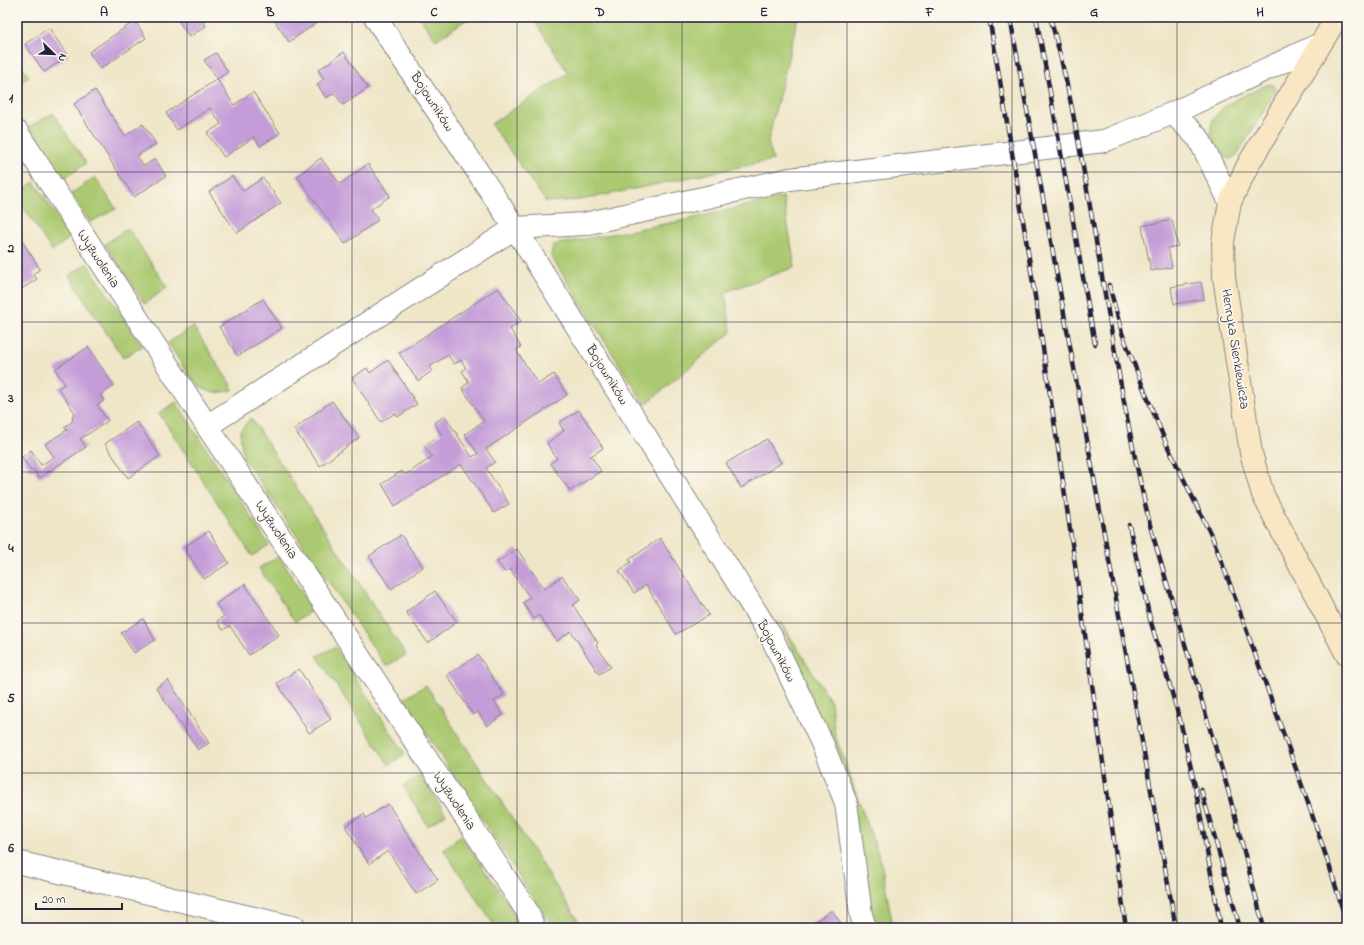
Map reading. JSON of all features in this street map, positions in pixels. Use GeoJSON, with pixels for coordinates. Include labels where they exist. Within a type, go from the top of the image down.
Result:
{"type":"FeatureCollection","features":[{"type":"Feature","properties":{"kind":"street","name":"Bojowników"},"geometry":{"type":"LineString","coordinates":[[376,17],[515,228],[771,636],[822,743],[846,804],[861,914],[866,928]]}},
{"type":"Feature","properties":{"kind":"street","name":"Henryka Sienkiewicza"},"geometry":{"type":"LineString","coordinates":[[1337,17],[1249,163],[1230,202],[1223,242],[1224,276],[1251,453],[1263,495],[1347,655]]}},
{"type":"Feature","properties":{"kind":"street"},"geometry":{"type":"LineString","coordinates":[[207,426],[515,228],[584,224],[790,179],[1104,141],[1173,113],[1320,44]]}},
{"type":"Feature","properties":{"kind":"street"},"geometry":{"type":"LineString","coordinates":[[1173,113],[1199,139],[1230,202]]}},
{"type":"Feature","properties":{"kind":"street","name":"Wyzwolenia"},"geometry":{"type":"LineString","coordinates":[[17,132],[207,426],[527,911],[534,928]]}},
{"type":"Feature","properties":{"kind":"street"},"geometry":{"type":"LineString","coordinates":[[17,862],[296,928]]}},
{"type":"Feature","properties":{"kind":"green space"},"geometry":{"type":"Polygon","coordinates":[[[419,17],[470,17],[436,40],[419,17]]]}},
{"type":"Feature","properties":{"kind":"green space"},"geometry":{"type":"Polygon","coordinates":[[[532,17],[798,17],[768,141],[773,160],[581,200],[546,202],[491,124],[568,73],[532,17]]]}},
{"type":"Feature","properties":{"kind":"green space"},"geometry":{"type":"Polygon","coordinates":[[[17,58],[29,77],[17,84],[17,58]]]}},
{"type":"Feature","properties":{"kind":"green space"},"geometry":{"type":"Polygon","coordinates":[[[1272,84],[1276,90],[1238,154],[1231,159],[1222,155],[1215,146],[1211,131],[1212,122],[1218,113],[1236,99],[1272,84]]]}},
{"type":"Feature","properties":{"kind":"green space"},"geometry":{"type":"Polygon","coordinates":[[[53,113],[86,163],[64,179],[29,127],[53,113]]]}},
{"type":"Feature","properties":{"kind":"green space"},"geometry":{"type":"Polygon","coordinates":[[[95,177],[116,209],[90,222],[71,194],[95,177]]]}},
{"type":"Feature","properties":{"kind":"green space"},"geometry":{"type":"Polygon","coordinates":[[[34,182],[71,237],[52,251],[17,197],[17,194],[34,182]]]}},
{"type":"Feature","properties":{"kind":"green space"},"geometry":{"type":"Polygon","coordinates":[[[783,197],[795,267],[725,292],[731,332],[645,405],[551,256],[553,245],[681,221],[783,197]]]}},
{"type":"Feature","properties":{"kind":"green space"},"geometry":{"type":"Polygon","coordinates":[[[128,228],[167,287],[145,304],[105,244],[128,228]]]}},
{"type":"Feature","properties":{"kind":"green space"},"geometry":{"type":"Polygon","coordinates":[[[87,263],[142,346],[123,358],[69,276],[87,263]]]}},
{"type":"Feature","properties":{"kind":"green space"},"geometry":{"type":"Polygon","coordinates":[[[193,326],[233,390],[224,392],[208,391],[197,384],[168,343],[193,326]]]}},
{"type":"Feature","properties":{"kind":"green space"},"geometry":{"type":"Polygon","coordinates":[[[176,402],[269,545],[252,556],[159,413],[176,402]]]}},
{"type":"Feature","properties":{"kind":"green space"},"geometry":{"type":"Polygon","coordinates":[[[251,418],[406,655],[386,666],[243,457],[240,431],[251,418]]]}},
{"type":"Feature","properties":{"kind":"green space"},"geometry":{"type":"Polygon","coordinates":[[[279,556],[312,610],[295,622],[259,568],[279,556]]]}},
{"type":"Feature","properties":{"kind":"green space"},"geometry":{"type":"Polygon","coordinates":[[[781,622],[831,702],[835,735],[881,862],[892,922],[885,924],[875,920],[866,903],[853,803],[781,622]]]}},
{"type":"Feature","properties":{"kind":"green space"},"geometry":{"type":"Polygon","coordinates":[[[335,647],[405,754],[389,765],[317,656],[335,647]]]}},
{"type":"Feature","properties":{"kind":"green space"},"geometry":{"type":"Polygon","coordinates":[[[426,685],[583,928],[553,928],[404,699],[426,685]]]}},
{"type":"Feature","properties":{"kind":"green space"},"geometry":{"type":"Polygon","coordinates":[[[420,775],[446,814],[428,826],[403,786],[420,775]]]}},
{"type":"Feature","properties":{"kind":"green space"},"geometry":{"type":"Polygon","coordinates":[[[461,836],[504,897],[519,925],[519,928],[496,928],[443,849],[461,836]]]}},
{"type":"Feature","properties":{"kind":"building"},"geometry":{"type":"Polygon","coordinates":[[[176,17],[200,17],[206,26],[189,37],[176,17]]]}},
{"type":"Feature","properties":{"kind":"building"},"geometry":{"type":"Polygon","coordinates":[[[272,17],[321,17],[322,19],[289,42],[272,17]]]}},
{"type":"Feature","properties":{"kind":"building"},"geometry":{"type":"Polygon","coordinates":[[[135,21],[146,38],[100,69],[89,52],[135,21]]]}},
{"type":"Feature","properties":{"kind":"building"},"geometry":{"type":"Polygon","coordinates":[[[49,28],[68,56],[44,72],[25,44],[49,28]]]}},
{"type":"Feature","properties":{"kind":"building"},"geometry":{"type":"Polygon","coordinates":[[[344,52],[368,88],[343,105],[334,93],[326,98],[317,84],[324,79],[318,70],[344,52]]]}},
{"type":"Feature","properties":{"kind":"building"},"geometry":{"type":"Polygon","coordinates":[[[216,53],[228,72],[217,79],[204,60],[216,53]]]}},
{"type":"Feature","properties":{"kind":"building"},"geometry":{"type":"Polygon","coordinates":[[[217,79],[234,105],[253,92],[280,133],[260,146],[254,137],[224,157],[207,133],[221,124],[210,108],[177,130],[166,113],[217,79]]]}},
{"type":"Feature","properties":{"kind":"building"},"geometry":{"type":"Polygon","coordinates":[[[95,90],[125,136],[143,124],[156,144],[137,156],[144,166],[155,159],[166,176],[134,197],[74,104],[95,90]]]}},
{"type":"Feature","properties":{"kind":"building"},"geometry":{"type":"Polygon","coordinates":[[[321,158],[340,184],[368,164],[390,196],[371,209],[378,220],[345,244],[297,176],[321,158]]]}},
{"type":"Feature","properties":{"kind":"building"},"geometry":{"type":"Polygon","coordinates":[[[232,176],[243,191],[263,178],[281,203],[237,233],[209,192],[232,176]]]}},
{"type":"Feature","properties":{"kind":"building"},"geometry":{"type":"Polygon","coordinates":[[[1172,220],[1178,246],[1168,248],[1172,267],[1151,271],[1142,226],[1172,220]]]}},
{"type":"Feature","properties":{"kind":"building"},"geometry":{"type":"Polygon","coordinates":[[[17,233],[40,269],[33,274],[37,279],[17,292],[17,233]]]}},
{"type":"Feature","properties":{"kind":"building"},"geometry":{"type":"Polygon","coordinates":[[[1201,282],[1204,299],[1174,304],[1171,287],[1201,282]]]}},
{"type":"Feature","properties":{"kind":"building"},"geometry":{"type":"Polygon","coordinates":[[[498,288],[521,321],[510,329],[521,347],[516,350],[538,384],[554,374],[567,395],[486,449],[495,462],[486,468],[509,504],[494,513],[461,464],[395,506],[382,484],[402,471],[405,475],[432,457],[424,446],[441,434],[434,423],[445,416],[472,457],[478,454],[465,434],[484,421],[462,388],[469,382],[462,371],[466,368],[461,360],[454,364],[448,355],[429,367],[432,371],[418,381],[399,353],[498,288]]]}},
{"type":"Feature","properties":{"kind":"building"},"geometry":{"type":"Polygon","coordinates":[[[263,299],[282,328],[238,356],[219,327],[263,299]]]}},
{"type":"Feature","properties":{"kind":"building"},"geometry":{"type":"Polygon","coordinates":[[[88,347],[114,386],[100,395],[104,401],[97,405],[108,421],[80,439],[86,447],[39,478],[34,470],[31,471],[22,457],[31,450],[41,465],[54,457],[45,444],[67,430],[64,427],[72,422],[73,415],[75,413],[58,388],[65,384],[55,369],[88,347]]]}},
{"type":"Feature","properties":{"kind":"building"},"geometry":{"type":"Polygon","coordinates":[[[388,360],[417,404],[398,417],[395,413],[381,422],[352,378],[367,368],[370,373],[388,360]]]}},
{"type":"Feature","properties":{"kind":"building"},"geometry":{"type":"Polygon","coordinates":[[[332,401],[359,438],[320,466],[294,429],[332,401]]]}},
{"type":"Feature","properties":{"kind":"building"},"geometry":{"type":"Polygon","coordinates":[[[579,410],[603,448],[591,456],[601,471],[570,491],[550,463],[557,459],[547,443],[564,431],[559,423],[579,410]]]}},
{"type":"Feature","properties":{"kind":"building"},"geometry":{"type":"Polygon","coordinates":[[[137,422],[160,456],[128,478],[105,444],[137,422]]]}},
{"type":"Feature","properties":{"kind":"building"},"geometry":{"type":"Polygon","coordinates":[[[767,439],[781,463],[741,488],[726,463],[767,439]]]}},
{"type":"Feature","properties":{"kind":"building"},"geometry":{"type":"Polygon","coordinates":[[[209,531],[229,563],[204,579],[184,547],[209,531]]]}},
{"type":"Feature","properties":{"kind":"building"},"geometry":{"type":"Polygon","coordinates":[[[401,535],[423,567],[391,589],[369,556],[401,535]]]}},
{"type":"Feature","properties":{"kind":"building"},"geometry":{"type":"Polygon","coordinates":[[[660,538],[709,615],[676,634],[646,585],[634,593],[619,571],[631,562],[629,560],[660,538]]]}},
{"type":"Feature","properties":{"kind":"building"},"geometry":{"type":"Polygon","coordinates":[[[517,549],[544,589],[562,576],[580,600],[573,605],[598,643],[596,645],[611,667],[599,674],[571,631],[557,641],[539,615],[534,619],[523,603],[530,598],[510,569],[505,572],[497,562],[517,549]]]}},
{"type":"Feature","properties":{"kind":"building"},"geometry":{"type":"Polygon","coordinates":[[[245,584],[279,635],[249,655],[230,626],[223,630],[217,621],[224,616],[216,604],[245,584]]]}},
{"type":"Feature","properties":{"kind":"building"},"geometry":{"type":"Polygon","coordinates":[[[435,591],[457,622],[428,643],[406,612],[435,591]]]}},
{"type":"Feature","properties":{"kind":"building"},"geometry":{"type":"Polygon","coordinates":[[[143,619],[155,640],[134,653],[121,633],[143,619]]]}},
{"type":"Feature","properties":{"kind":"building"},"geometry":{"type":"Polygon","coordinates":[[[478,655],[504,695],[494,701],[503,715],[487,726],[478,712],[473,715],[447,675],[478,655]]]}},
{"type":"Feature","properties":{"kind":"building"},"geometry":{"type":"Polygon","coordinates":[[[299,669],[331,719],[309,733],[277,683],[299,669]]]}},
{"type":"Feature","properties":{"kind":"building"},"geometry":{"type":"Polygon","coordinates":[[[168,680],[209,743],[198,750],[156,688],[168,680]]]}},
{"type":"Feature","properties":{"kind":"building"},"geometry":{"type":"Polygon","coordinates":[[[388,804],[438,880],[416,894],[388,851],[369,864],[345,826],[364,814],[366,818],[388,804]]]}},
{"type":"Feature","properties":{"kind":"building"},"geometry":{"type":"Polygon","coordinates":[[[832,910],[844,928],[805,928],[832,910]]]}},
{"type":"Feature","properties":{"kind":"railway"},"geometry":{"type":"LineString","coordinates":[[989,17],[1045,358],[1126,928]]}},
{"type":"Feature","properties":{"kind":"railway"},"geometry":{"type":"LineString","coordinates":[[1010,17],[1176,928]]}},
{"type":"Feature","properties":{"kind":"railway"},"geometry":{"type":"LineString","coordinates":[[1036,17],[1095,344]]}},
{"type":"Feature","properties":{"kind":"railway"},"geometry":{"type":"LineString","coordinates":[[1050,17],[1074,117],[1126,413],[1151,529],[1228,790],[1264,928]]}},
{"type":"Feature","properties":{"kind":"railway"},"geometry":{"type":"LineString","coordinates":[[1109,285],[1122,333],[1145,392],[1166,443],[1213,539],[1231,587],[1306,797],[1347,924]]}},
{"type":"Feature","properties":{"kind":"railway"},"geometry":{"type":"LineString","coordinates":[[1129,525],[1150,619],[1180,720],[1195,786],[1221,928]]}},
{"type":"Feature","properties":{"kind":"railway"},"geometry":{"type":"LineString","coordinates":[[1201,789],[1240,928]]}}]}
